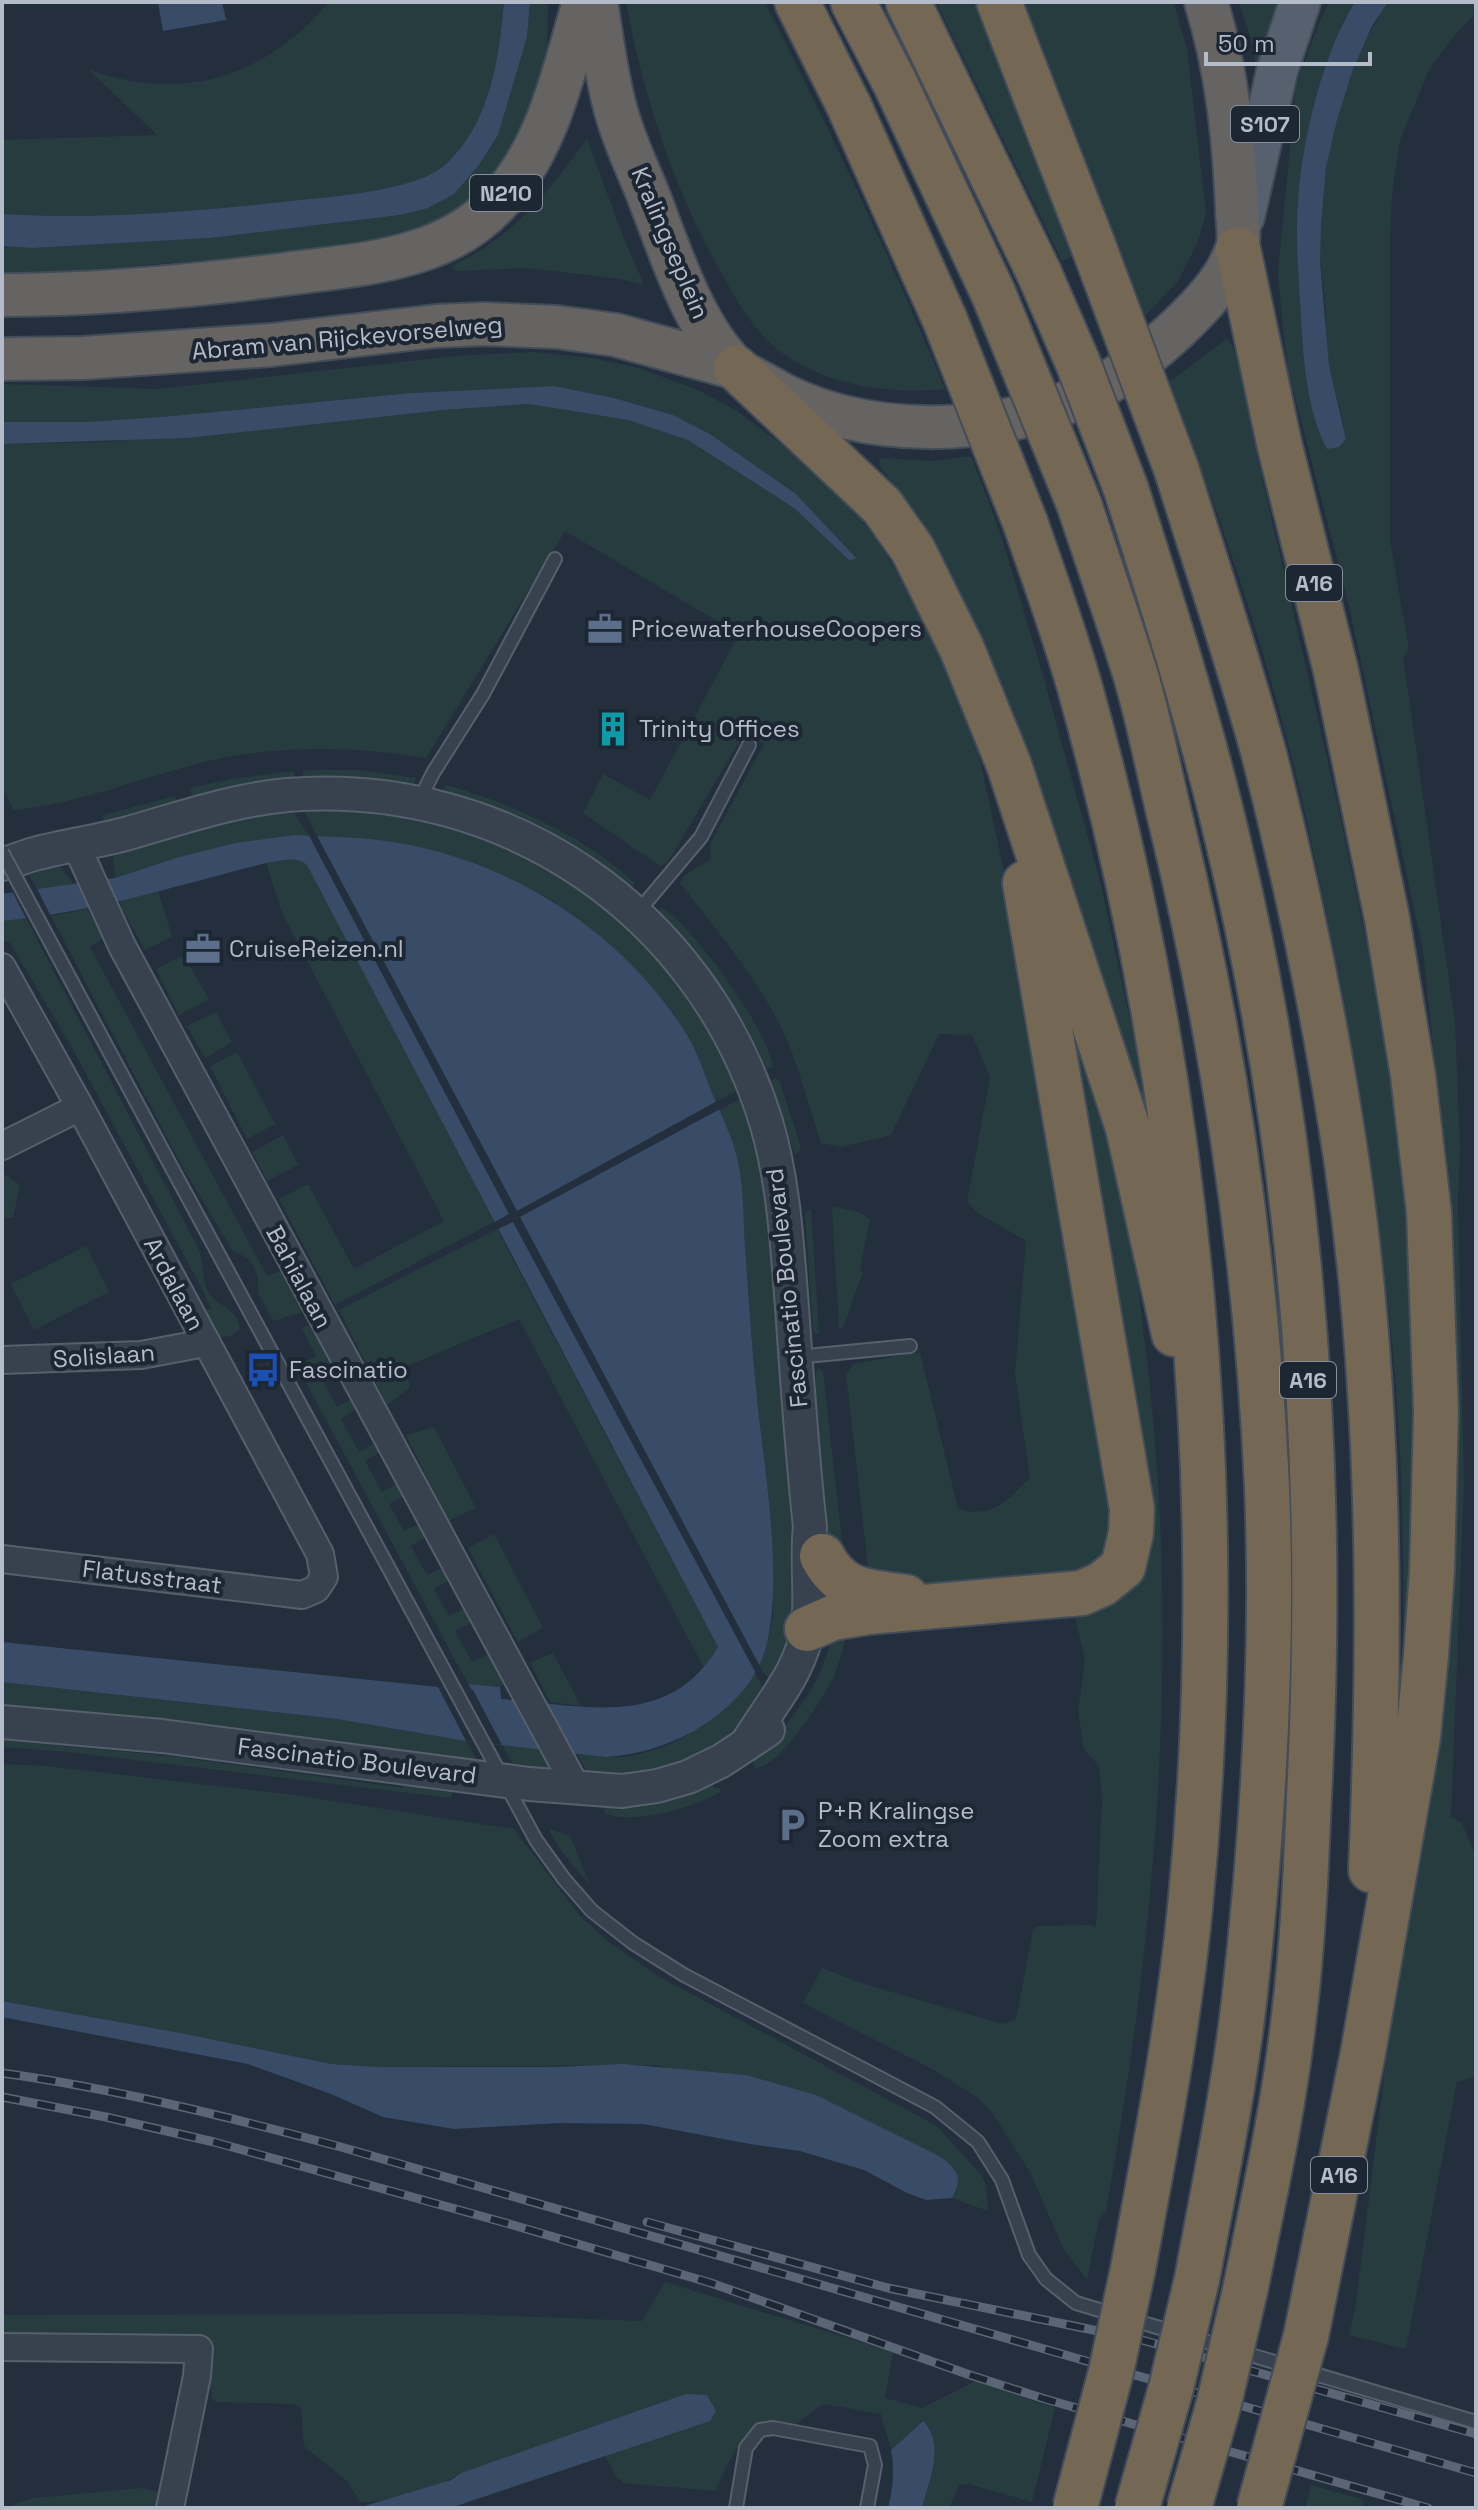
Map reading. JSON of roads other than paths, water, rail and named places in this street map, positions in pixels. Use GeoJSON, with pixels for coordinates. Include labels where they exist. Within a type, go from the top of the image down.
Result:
{"type":"FeatureCollection","features":[{"type":"Feature","properties":{"kind":"highway","name":"N210"},"geometry":{"type":"LineString","coordinates":[[2,295],[83,293],[319,270],[404,255],[463,232],[495,206],[526,166],[550,114],[584,2]]}},
{"type":"Feature","properties":{"kind":"highway","name":"Kralingseplein"},"geometry":{"type":"LineString","coordinates":[[596,2],[611,92],[622,131],[695,306],[715,342],[736,368],[801,405],[845,418],[874,422],[956,426],[1034,413],[1093,391],[1153,352],[1208,298],[1238,249]]}},
{"type":"Feature","properties":{"kind":"highway"},"geometry":{"type":"LineString","coordinates":[[797,2],[849,106],[945,320],[1025,522],[1083,698],[1136,921],[1177,1168],[1190,1269],[1201,1437],[1205,1568],[1204,1687],[1190,1907],[1171,2067],[1133,2269],[1111,2372],[1075,2508]]}},
{"type":"Feature","properties":{"kind":"highway","name":"A16"},"geometry":{"type":"LineString","coordinates":[[853,2],[895,83],[994,295],[1079,504],[1137,679],[1192,907],[1210,997],[1227,1089],[1249,1265],[1267,1490],[1267,1668],[1259,1834],[1243,2008],[1222,2143],[1197,2279],[1171,2388],[1137,2508]]}},
{"type":"Feature","properties":{"kind":"highway","name":"A16"},"geometry":{"type":"LineString","coordinates":[[908,2],[1039,273],[1078,363],[1126,489],[1196,719],[1226,832],[1245,918],[1280,1121],[1297,1261],[1307,1370],[1316,1591],[1307,1841],[1293,2027],[1274,2148],[1246,2286],[1219,2403],[1189,2508]]}},
{"type":"Feature","properties":{"kind":"highway","name":"A16"},"geometry":{"type":"LineString","coordinates":[[999,2],[1177,471],[1260,742],[1295,881],[1330,1055],[1359,1256],[1375,1444],[1379,1567],[1376,1748],[1363,2053]]}},
{"type":"Feature","properties":{"kind":"highway"},"geometry":{"type":"LineString","coordinates":[[1206,2],[1220,58],[1232,133],[1238,249]]}},
{"type":"Feature","properties":{"kind":"highway","name":"A16"},"geometry":{"type":"LineString","coordinates":[[1238,249],[1279,443],[1336,671],[1387,918],[1413,1075],[1429,1213],[1436,1411],[1426,1656],[1418,1737],[1363,2053],[1315,2297],[1259,2508]]}},
{"type":"Feature","properties":{"kind":"highway","name":"Abram van Rijckevorselweg"},"geometry":{"type":"LineString","coordinates":[[2,359],[83,358],[271,345],[436,326],[484,324],[573,328],[616,335],[736,368]]}},
{"type":"Feature","properties":{"kind":"highway"},"geometry":{"type":"LineString","coordinates":[[736,368],[861,485],[899,528],[933,586],[956,636],[1009,765],[1128,1128],[1157,1268],[1201,1437]]}},
{"type":"Feature","properties":{"kind":"highway"},"geometry":{"type":"LineString","coordinates":[[817,1625],[854,1614],[1082,1593],[1102,1584],[1123,1567],[1131,1533],[1132,1509],[1033,933],[1009,765]]}},
{"type":"Feature","properties":{"kind":"highway"},"geometry":{"type":"LineString","coordinates":[[816,1542],[831,1573],[853,1588],[948,1604]]}},
{"type":"Feature","properties":{"kind":"main road","name":"S107"},"geometry":{"type":"LineString","coordinates":[[1238,249],[1277,71],[1300,2]]}},
{"type":"Feature","properties":{"kind":"street","name":"Fascinatio Boulevard"},"geometry":{"type":"LineString","coordinates":[[2,864],[35,854],[77,847],[234,803],[265,797],[345,795],[418,803],[492,824],[578,867],[637,913],[665,942],[713,1005],[741,1057],[766,1122],[781,1186],[816,1542],[817,1625],[817,1662],[799,1696],[779,1723],[721,1761],[673,1782],[622,1791],[505,1781],[162,1736],[2,1722]]}},
{"type":"Feature","properties":{"kind":"street","name":"Bahialaan"},"geometry":{"type":"LineString","coordinates":[[77,847],[105,911],[276,1235],[576,1787]]}},
{"type":"Feature","properties":{"kind":"street","name":"Fascinatio Boulevard"},"geometry":{"type":"LineString","coordinates":[[2,850],[35,854]]}},
{"type":"Feature","properties":{"kind":"street","name":"Ardalaan"},"geometry":{"type":"LineString","coordinates":[[2,967],[320,1554],[324,1567],[322,1583],[310,1593],[302,1595]]}},
{"type":"Feature","properties":{"kind":"street"},"geometry":{"type":"LineString","coordinates":[[2,1146],[80,1107]]}},
{"type":"Feature","properties":{"kind":"street","name":"Solislaan"},"geometry":{"type":"LineString","coordinates":[[2,1360],[141,1355],[205,1343]]}},
{"type":"Feature","properties":{"kind":"street","name":"Flatusstraat"},"geometry":{"type":"LineString","coordinates":[[2,1559],[302,1595]]}},
{"type":"Feature","properties":{"kind":"street"},"geometry":{"type":"LineString","coordinates":[[2,2347],[199,2349],[197,2376],[170,2508]]}},
{"type":"Feature","properties":{"kind":"lane"},"geometry":{"type":"LineString","coordinates":[[418,803],[433,773],[483,694],[555,559]]}},
{"type":"Feature","properties":{"kind":"lane"},"geometry":{"type":"LineString","coordinates":[[637,913],[701,837],[749,745]]}},
{"type":"Feature","properties":{"kind":"lane"},"geometry":{"type":"LineString","coordinates":[[2,850],[536,1840],[592,1911],[633,1943],[684,1975],[935,2107],[978,2142],[1002,2180],[1029,2255],[1046,2279],[1076,2303],[1476,2422]]}},
{"type":"Feature","properties":{"kind":"lane"},"geometry":{"type":"LineString","coordinates":[[796,1357],[910,1346]]}},
{"type":"Feature","properties":{"kind":"lane"},"geometry":{"type":"LineString","coordinates":[[736,2508],[745,2452],[760,2430],[773,2428],[870,2446],[875,2465],[867,2508]]}},
{"type":"Feature","properties":{"kind":"water"},"geometry":{"type":"Polygon","coordinates":[[[158,2],[222,2],[226,20],[163,31],[158,2]]]}},
{"type":"Feature","properties":{"kind":"water"},"geometry":{"type":"Polygon","coordinates":[[[504,2],[530,2],[527,37],[498,135],[479,165],[454,194],[428,208],[400,215],[210,238],[33,248],[2,246],[2,214],[114,215],[226,208],[377,190],[433,173],[461,148],[482,110],[495,67],[504,2]]]}},
{"type":"Feature","properties":{"kind":"water"},"geometry":{"type":"Polygon","coordinates":[[[1355,2],[1388,2],[1372,26],[1353,69],[1326,167],[1320,261],[1329,366],[1346,439],[1339,447],[1327,449],[1315,419],[1305,367],[1298,259],[1298,201],[1304,152],[1316,98],[1333,46],[1355,2]]]}},
{"type":"Feature","properties":{"kind":"water"},"geometry":{"type":"Polygon","coordinates":[[[554,386],[614,398],[673,415],[710,434],[796,494],[856,558],[850,561],[794,508],[688,440],[628,420],[529,404],[443,410],[187,438],[2,444],[2,422],[87,422],[410,393],[554,386]]]}},
{"type":"Feature","properties":{"kind":"water"},"geometry":{"type":"Polygon","coordinates":[[[296,835],[399,843],[442,853],[523,885],[561,907],[629,962],[684,1030],[700,1062],[730,1136],[740,1172],[754,1367],[772,1542],[772,1614],[767,1645],[745,1689],[712,1720],[671,1742],[628,1755],[606,1757],[466,1741],[337,1719],[2,1682],[2,1642],[438,1687],[472,1690],[468,1684],[500,1687],[501,1699],[622,1707],[649,1702],[675,1691],[698,1674],[718,1647],[307,865],[293,859],[276,861],[102,905],[2,921],[2,894],[115,878],[235,843],[296,835]]]}},
{"type":"Feature","properties":{"kind":"water"},"geometry":{"type":"Polygon","coordinates":[[[2,2001],[331,2064],[557,2067],[623,2064],[746,2075],[816,2095],[937,2155],[953,2168],[958,2184],[952,2198],[926,2200],[864,2170],[800,2151],[643,2124],[559,2123],[454,2129],[383,2117],[331,2094],[248,2064],[2,2017],[2,2001]]]}},
{"type":"Feature","properties":{"kind":"water"},"geometry":{"type":"Polygon","coordinates":[[[686,2394],[707,2395],[716,2411],[710,2421],[450,2508],[358,2508],[451,2480],[461,2473],[686,2394]]]}},
{"type":"Feature","properties":{"kind":"water"},"geometry":{"type":"Polygon","coordinates":[[[923,2421],[934,2440],[935,2452],[922,2508],[888,2508],[893,2479],[891,2450],[923,2421]]]}},
{"type":"Feature","properties":{"kind":"railway"},"geometry":{"type":"LineString","coordinates":[[2,2073],[173,2105],[341,2147],[1476,2473]]}},
{"type":"Feature","properties":{"kind":"railway"},"geometry":{"type":"LineString","coordinates":[[2,2097],[214,2142],[506,2223],[711,2283],[1045,2399],[1428,2508]]}},
{"type":"Feature","properties":{"kind":"railway"},"geometry":{"type":"LineString","coordinates":[[647,2222],[888,2288],[1142,2340],[1476,2434]]}},
{"type":"Feature","properties":{"kind":"place","name":"PricewaterhouseCoopers"},"geometry":{"type":"Point","coordinates":[605,629]}},
{"type":"Feature","properties":{"kind":"place","name":"Trinity Offices"},"geometry":{"type":"Point","coordinates":[613,729]}},
{"type":"Feature","properties":{"kind":"place","name":"CruiseReizen.nl"},"geometry":{"type":"Point","coordinates":[203,949]}},
{"type":"Feature","properties":{"kind":"place","name":"Fascinatio"},"geometry":{"type":"Point","coordinates":[263,1370]}},
{"type":"Feature","properties":{"kind":"place","name":"P+R Kralingse Zoom extra"},"geometry":{"type":"Point","coordinates":[792,1825]}}]}
